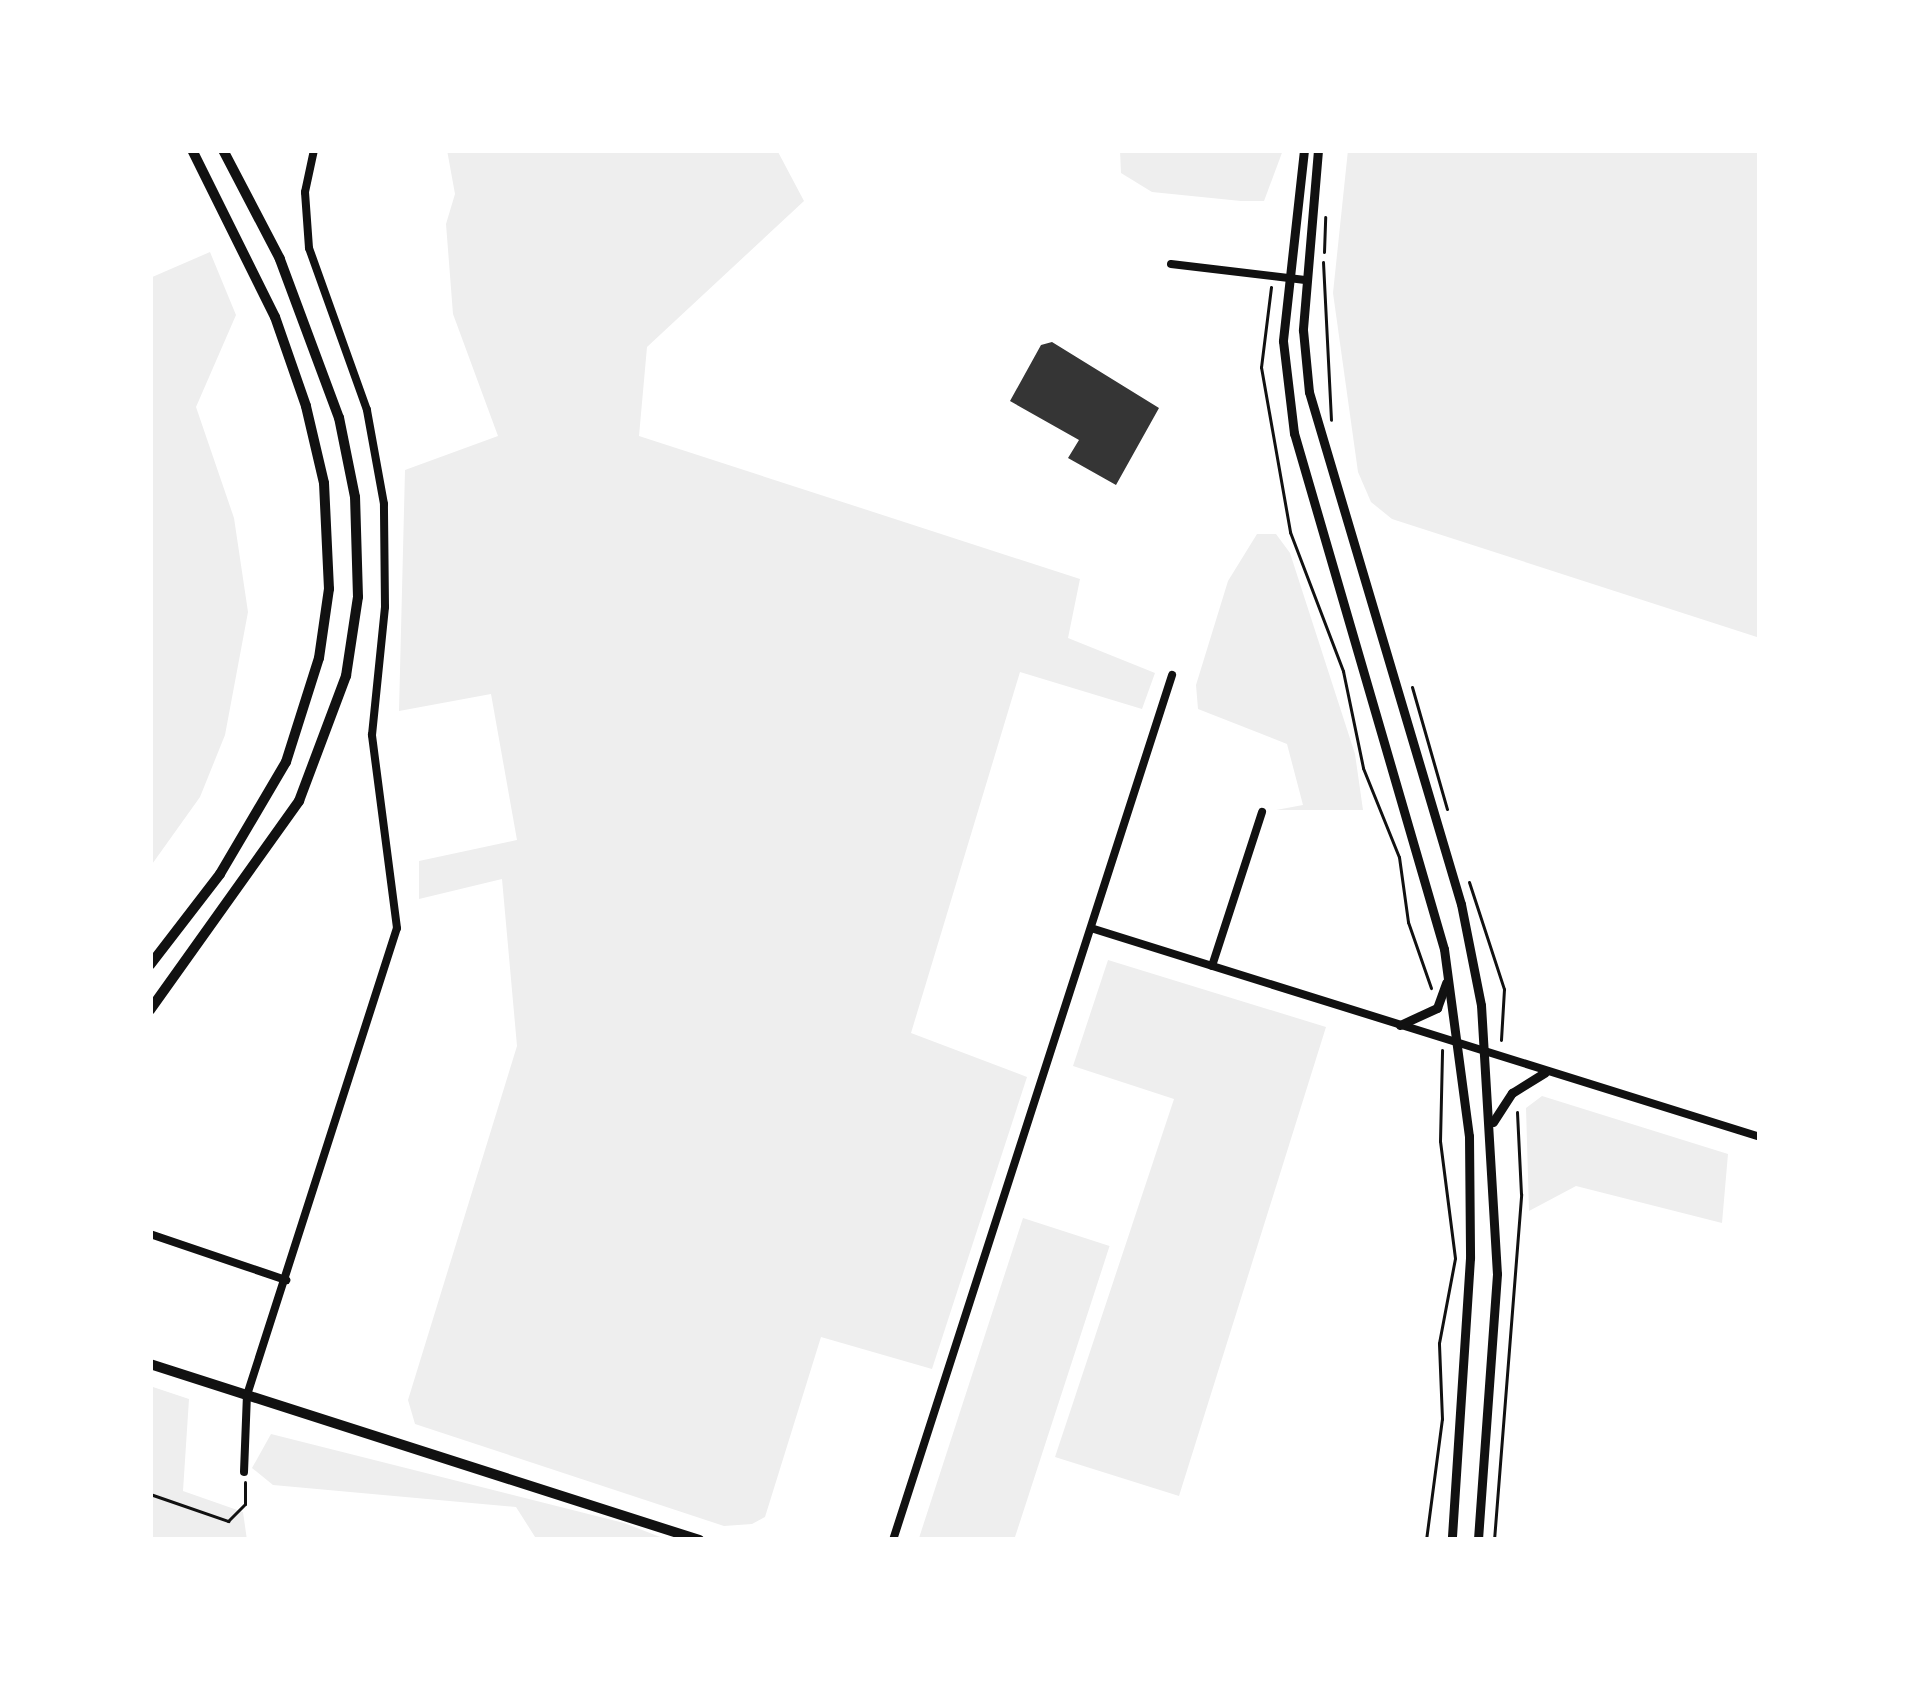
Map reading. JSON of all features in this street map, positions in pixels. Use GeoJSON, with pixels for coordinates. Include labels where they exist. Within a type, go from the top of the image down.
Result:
{"type":"FeatureCollection","features":[{"type":"Feature","properties":{"kind":"main road"},"geometry":{"type":"LineString","coordinates":[[150,965],[220,874],[286,762],[320,658],[328,589],[324,483],[306,406],[275,317],[192,150]]}},
{"type":"Feature","properties":{"kind":"main road"},"geometry":{"type":"LineString","coordinates":[[150,1010],[299,801],[346,676],[358,597],[355,497],[339,418],[280,259],[223,150]]}},
{"type":"Feature","properties":{"kind":"main road"},"geometry":{"type":"LineString","coordinates":[[150,1364],[699,1540]]}},
{"type":"Feature","properties":{"kind":"street"},"geometry":{"type":"LineString","coordinates":[[244,1472],[247,1395],[397,928],[372,735],[385,607],[385,504],[367,410],[310,248],[305,192],[314,150]]}},
{"type":"Feature","properties":{"kind":"street"},"geometry":{"type":"LineString","coordinates":[[1304,150],[1279,277],[1294,434],[1447,966],[1459,1043],[1470,1258],[1452,1540]]}},
{"type":"Feature","properties":{"kind":"street"},"geometry":{"type":"LineString","coordinates":[[1318,150],[1305,280],[1309,392],[1460,904],[1485,1052],[1493,1122],[1497,1274],[1478,1540]]}},
{"type":"Feature","properties":{"kind":"street"},"geometry":{"type":"LineString","coordinates":[[1171,264],[1305,280]]}},
{"type":"Feature","properties":{"kind":"street"},"geometry":{"type":"LineString","coordinates":[[892,1540],[1094,929],[1172,675]]}},
{"type":"Feature","properties":{"kind":"street"},"geometry":{"type":"LineString","coordinates":[[1212,966],[1262,812]]}},
{"type":"Feature","properties":{"kind":"street"},"geometry":{"type":"LineString","coordinates":[[1094,929],[1760,1137]]}},
{"type":"Feature","properties":{"kind":"street"},"geometry":{"type":"LineString","coordinates":[[1400,1025],[1422,1021],[1444,1001],[1447,966]]}},
{"type":"Feature","properties":{"kind":"street"},"geometry":{"type":"LineString","coordinates":[[1493,1122],[1512,1093],[1545,1072]]}},
{"type":"Feature","properties":{"kind":"street"},"geometry":{"type":"LineString","coordinates":[[150,1234],[286,1280]]}},
{"type":"Feature","properties":{"kind":"path"},"geometry":{"type":"LineString","coordinates":[[1324,217],[1332,430]]}},
{"type":"Feature","properties":{"kind":"path"},"geometry":{"type":"LineString","coordinates":[[1279,277],[1262,367],[1291,532],[1343,671],[1378,816],[1399,857],[1408,922],[1432,989],[1427,1004]]}},
{"type":"Feature","properties":{"kind":"path"},"geometry":{"type":"LineString","coordinates":[[1405,673],[1438,755],[1448,813]]}},
{"type":"Feature","properties":{"kind":"path"},"geometry":{"type":"LineString","coordinates":[[1466,874],[1504,989],[1501,1040]]}},
{"type":"Feature","properties":{"kind":"path"},"geometry":{"type":"LineString","coordinates":[[1426,1540],[1442,1419],[1439,1343],[1455,1258],[1440,1141],[1443,1061]]}},
{"type":"Feature","properties":{"kind":"path"},"geometry":{"type":"LineString","coordinates":[[1494,1540],[1521,1194],[1516,1104]]}},
{"type":"Feature","properties":{"kind":"path"},"geometry":{"type":"LineString","coordinates":[[150,1494],[228,1521],[245,1504],[244,1472]]}},
{"type":"Feature","properties":{"kind":"shaded area"},"geometry":{"type":"Polygon","coordinates":[[[447,150],[777,150],[804,201],[647,347],[639,436],[1080,579],[1068,638],[1155,673],[1142,709],[1020,672],[911,1033],[1027,1077],[932,1369],[821,1337],[765,1517],[752,1524],[724,1526],[415,1424],[408,1400],[517,1046],[502,879],[419,899],[419,861],[517,840],[491,694],[399,711],[405,470],[498,436],[453,314],[446,224],[455,194],[447,150]]]}},
{"type":"Feature","properties":{"kind":"shaded area"},"geometry":{"type":"Polygon","coordinates":[[[1120,150],[1283,150],[1264,201],[1241,201],[1152,192],[1121,173],[1120,150]]]}},
{"type":"Feature","properties":{"kind":"shaded area"},"geometry":{"type":"Polygon","coordinates":[[[1348,150],[1760,150],[1760,638],[1392,519],[1371,502],[1358,472],[1333,293],[1348,150]]]}},
{"type":"Feature","properties":{"kind":"shaded area"},"geometry":{"type":"Polygon","coordinates":[[[210,252],[236,315],[196,407],[234,518],[248,612],[225,735],[200,797],[150,867],[150,278],[210,252]]]}},
{"type":"Feature","properties":{"kind":"shaded area"},"geometry":{"type":"Polygon","coordinates":[[[1257,534],[1276,534],[1290,553],[1355,754],[1363,810],[1276,810],[1303,805],[1287,744],[1198,709],[1196,685],[1228,581],[1257,534]]]}},
{"type":"Feature","properties":{"kind":"shaded area"},"geometry":{"type":"Polygon","coordinates":[[[1108,960],[1326,1027],[1179,1496],[1055,1457],[1174,1099],[1073,1066],[1108,960]]]}},
{"type":"Feature","properties":{"kind":"shaded area"},"geometry":{"type":"Polygon","coordinates":[[[1542,1096],[1728,1154],[1722,1223],[1576,1186],[1529,1211],[1526,1108],[1542,1096]]]}},
{"type":"Feature","properties":{"kind":"shaded area"},"geometry":{"type":"Polygon","coordinates":[[[1023,1218],[1110,1246],[1014,1540],[918,1540],[1023,1218]]]}},
{"type":"Feature","properties":{"kind":"shaded area"},"geometry":{"type":"Polygon","coordinates":[[[150,1386],[189,1399],[183,1491],[243,1512],[247,1540],[150,1540],[150,1386]]]}},
{"type":"Feature","properties":{"kind":"shaded area"},"geometry":{"type":"Polygon","coordinates":[[[271,1434],[624,1523],[668,1540],[537,1540],[516,1507],[273,1485],[252,1468],[271,1434]]]}},
{"type":"Feature","properties":{"kind":"building"},"geometry":{"type":"Polygon","coordinates":[[[1052,342],[1159,408],[1116,485],[1068,458],[1079,440],[1010,401],[1041,345],[1052,342]]]}}]}
